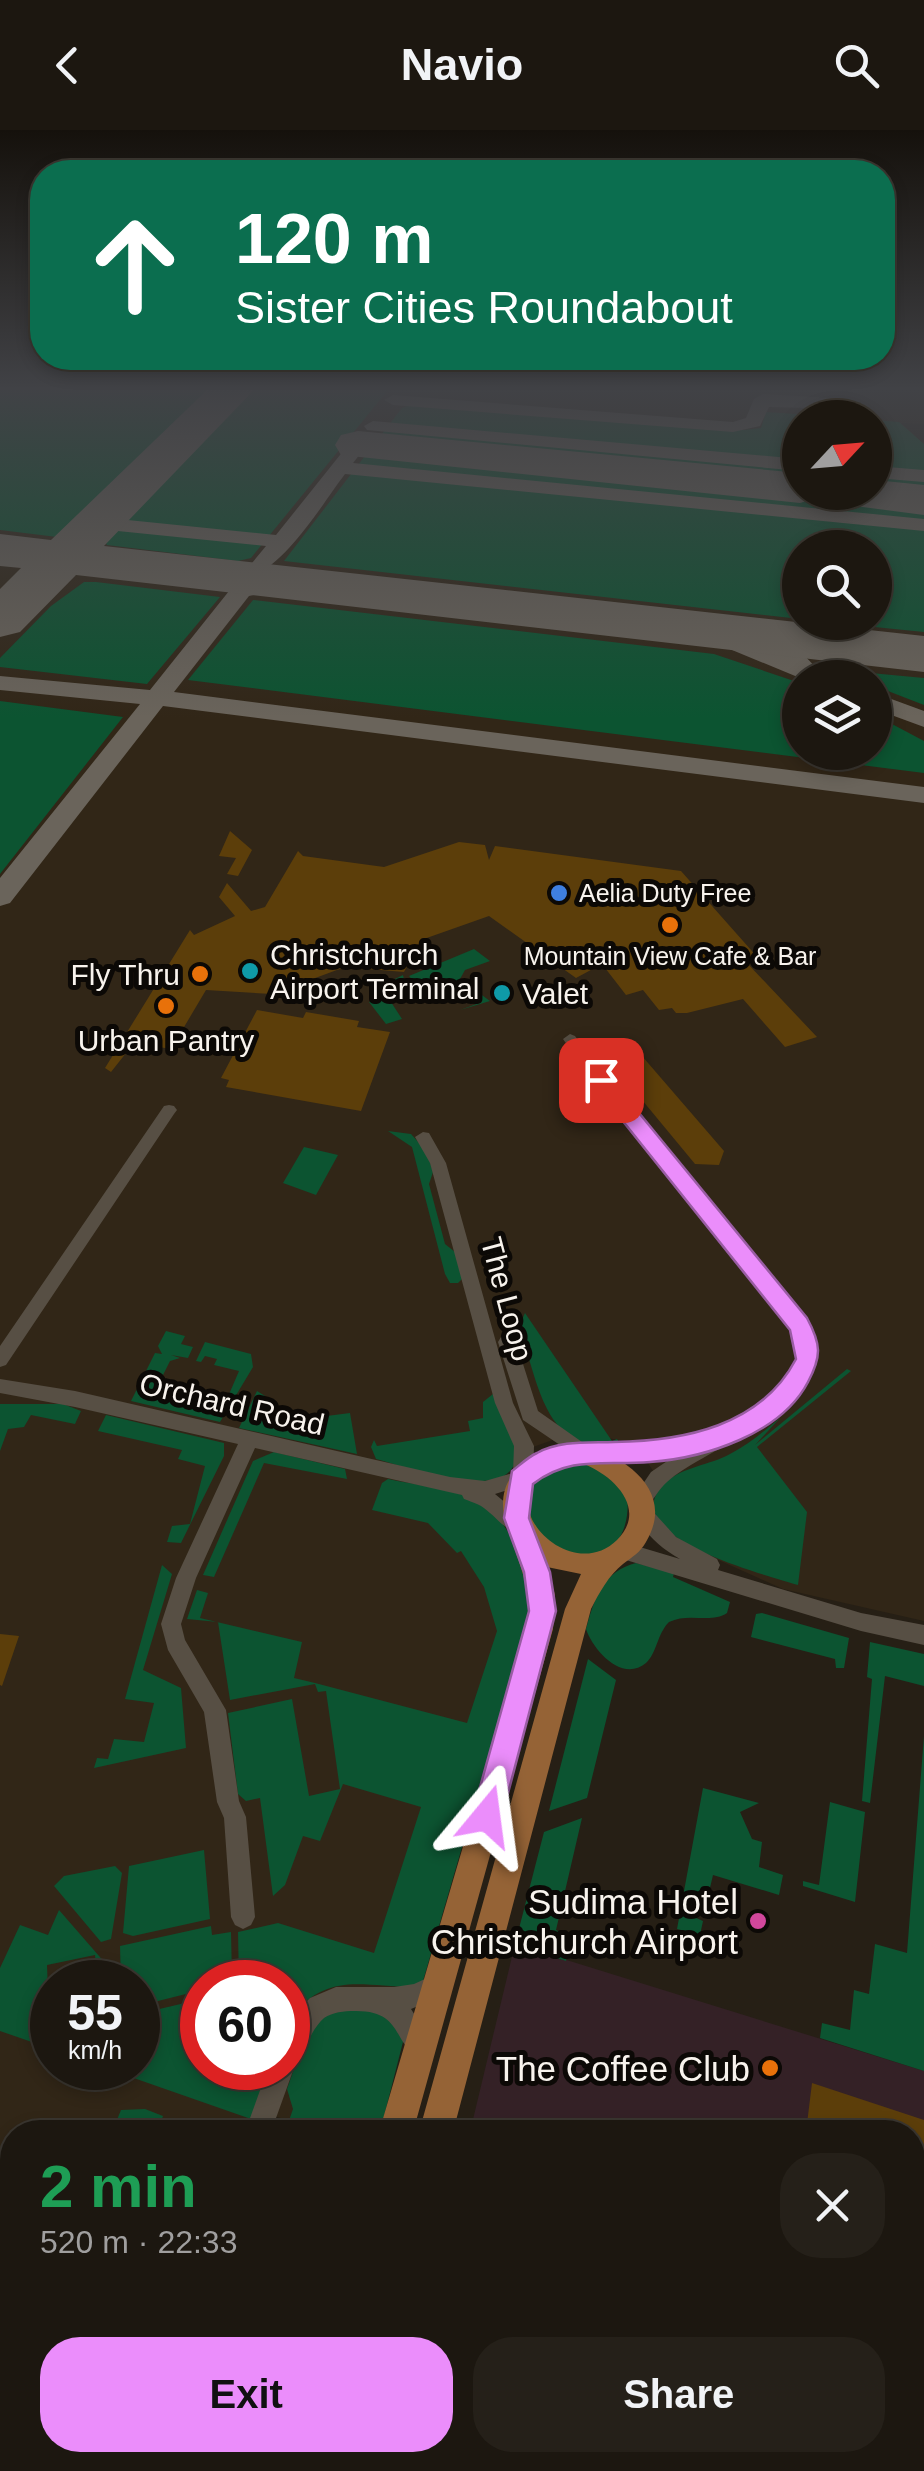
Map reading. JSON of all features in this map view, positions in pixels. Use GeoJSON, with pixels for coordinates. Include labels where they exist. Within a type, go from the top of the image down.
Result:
{"type":"FeatureCollection","features":[{"type":"Feature","properties":{"kind":"main road"},"geometry":{"type":"LineString","coordinates":[[399,2120],[540,1629],[542,1595],[515,1501],[522,1478],[555,1456],[591,1455],[626,1473],[642,1506],[636,1536],[584,1592],[439,2120]]}},
{"type":"Feature","properties":{"kind":"main road"},"geometry":{"type":"LineString","coordinates":[[522,1530],[540,1551],[564,1561],[590,1563],[618,1554]]}},
{"type":"Feature","properties":{"kind":"street"},"geometry":{"type":"LineString","coordinates":[[570,1040],[609,1094],[799,1324],[808,1342],[808,1359],[793,1387],[755,1419],[659,1477],[642,1506],[677,1549],[764,1594]]}},
{"type":"Feature","properties":{"kind":"street"},"geometry":{"type":"LineString","coordinates":[[0,1360],[169,1110]]}},
{"type":"Feature","properties":{"kind":"street","name":"The Loop"},"geometry":{"type":"LineString","coordinates":[[423,1137],[440,1170],[504,1402],[524,1446],[522,1478]]}},
{"type":"Feature","properties":{"kind":"street","name":"The Loop"},"geometry":{"type":"LineString","coordinates":[[507,1342],[530,1415],[591,1455]]}},
{"type":"Feature","properties":{"kind":"street","name":"Orchard Road"},"geometry":{"type":"LineString","coordinates":[[0,1386],[450,1485],[490,1489],[522,1478]]}},
{"type":"Feature","properties":{"kind":"street"},"geometry":{"type":"LineString","coordinates":[[591,1455],[678,1449],[722,1437]]}},
{"type":"Feature","properties":{"kind":"street"},"geometry":{"type":"LineString","coordinates":[[244,1918],[235,1817],[228,1802],[216,1710],[175,1644],[171,1624],[195,1557],[250,1439]]}},
{"type":"Feature","properties":{"kind":"street","name":"Orchard Road"},"geometry":{"type":"LineString","coordinates":[[450,1485],[487,1499],[522,1530]]}},
{"type":"Feature","properties":{"kind":"street"},"geometry":{"type":"LineString","coordinates":[[618,1554],[924,1635]]}},
{"type":"Feature","properties":{"kind":"street"},"geometry":{"type":"LineString","coordinates":[[310,2012],[332,1998],[409,2000],[438,1984]]}},
{"type":"Feature","properties":{"kind":"street"},"geometry":{"type":"LineString","coordinates":[[385,2002],[404,2019],[421,2046]]}},
{"type":"Feature","properties":{"kind":"street"},"geometry":{"type":"LineString","coordinates":[[262,2120],[272,2090]]}},
{"type":"Feature","properties":{"kind":"shaded area"},"geometry":{"type":"Polygon","coordinates":[[[0,499],[782,499],[782,510],[892,510],[892,499],[924,499],[924,1621],[783,1589],[692,1548],[668,1494],[635,1443],[575,1432],[508,1456],[488,1510],[524,1579],[379,2120],[286,2120],[255,2109],[251,2120],[0,2120],[0,499]]]}},
{"type":"Feature","properties":{"kind":"shaded area"},"geometry":{"type":"Polygon","coordinates":[[[515,1944],[924,2071],[924,2120],[473,2120],[515,1944]]]}},
{"type":"Feature","properties":{"kind":"green space"},"geometry":{"type":"Polygon","coordinates":[[[0,499],[96,499],[57,537],[0,530],[0,499]]]}},
{"type":"Feature","properties":{"kind":"green space"},"geometry":{"type":"Polygon","coordinates":[[[144,499],[299,499],[251,558],[238,561],[107,545],[104,539],[144,499]]]}},
{"type":"Feature","properties":{"kind":"green space"},"geometry":{"type":"Polygon","coordinates":[[[332,499],[782,499],[782,510],[892,510],[892,499],[924,499],[924,632],[892,629],[892,530],[782,530],[782,617],[284,561],[332,499]]]}},
{"type":"Feature","properties":{"kind":"green space"},"geometry":{"type":"Polygon","coordinates":[[[84,582],[220,597],[147,684],[0,667],[0,658],[51,606],[84,582]]]}},
{"type":"Feature","properties":{"kind":"green space"},"geometry":{"type":"Polygon","coordinates":[[[253,600],[714,654],[782,677],[782,755],[188,680],[253,600]]]}},
{"type":"Feature","properties":{"kind":"green space"},"geometry":{"type":"Polygon","coordinates":[[[892,675],[924,678],[924,705],[892,693],[892,675]]]}},
{"type":"Feature","properties":{"kind":"green space"},"geometry":{"type":"Polygon","coordinates":[[[0,701],[123,717],[0,874],[0,701]]]}},
{"type":"Feature","properties":{"kind":"green space"},"geometry":{"type":"Polygon","coordinates":[[[892,724],[924,741],[924,773],[892,769],[892,724]]]}},
{"type":"Feature","properties":{"kind":"green space"},"geometry":{"type":"Polygon","coordinates":[[[474,949],[490,961],[465,970],[460,979],[490,1001],[460,1010],[482,1002],[475,992],[467,994],[463,989],[448,993],[447,985],[422,991],[409,976],[474,949]]]}},
{"type":"Feature","properties":{"kind":"green space"},"geometry":{"type":"Polygon","coordinates":[[[403,975],[406,988],[412,987],[417,994],[391,1002],[402,1019],[386,1024],[369,1002],[396,994],[387,983],[403,975]]]}},
{"type":"Feature","properties":{"kind":"green space"},"geometry":{"type":"Polygon","coordinates":[[[388,1131],[411,1134],[427,1152],[433,1172],[429,1184],[445,1244],[455,1252],[462,1279],[458,1283],[450,1283],[445,1274],[412,1147],[388,1131]]]}},
{"type":"Feature","properties":{"kind":"green space"},"geometry":{"type":"Polygon","coordinates":[[[304,1147],[338,1155],[316,1195],[283,1183],[304,1147]]]}},
{"type":"Feature","properties":{"kind":"green space"},"geometry":{"type":"Polygon","coordinates":[[[525,1313],[612,1441],[617,1439],[623,1448],[583,1443],[557,1425],[541,1395],[523,1341],[525,1313]]]}},
{"type":"Feature","properties":{"kind":"green space"},"geometry":{"type":"Polygon","coordinates":[[[166,1331],[185,1336],[181,1344],[193,1347],[188,1358],[171,1355],[180,1358],[170,1361],[161,1379],[165,1384],[227,1399],[239,1371],[214,1365],[217,1359],[205,1356],[201,1362],[196,1361],[205,1342],[251,1354],[253,1367],[220,1422],[131,1401],[155,1353],[162,1354],[158,1346],[166,1331]]]}},
{"type":"Feature","properties":{"kind":"green space"},"geometry":{"type":"Polygon","coordinates":[[[847,1369],[851,1371],[757,1447],[807,1512],[798,1585],[699,1550],[674,1536],[658,1519],[654,1502],[666,1482],[737,1450],[780,1418],[755,1445],[847,1369]]]}},
{"type":"Feature","properties":{"kind":"green space"},"geometry":{"type":"Polygon","coordinates":[[[257,1391],[265,1396],[272,1423],[350,1413],[357,1454],[239,1428],[257,1391]]]}},
{"type":"Feature","properties":{"kind":"green space"},"geometry":{"type":"Polygon","coordinates":[[[493,1394],[516,1451],[512,1468],[500,1478],[459,1480],[376,1459],[371,1447],[374,1440],[377,1446],[470,1431],[468,1421],[483,1418],[483,1402],[493,1394]]]}},
{"type":"Feature","properties":{"kind":"green space"},"geometry":{"type":"Polygon","coordinates":[[[0,1404],[63,1404],[81,1411],[75,1424],[31,1415],[24,1427],[8,1429],[0,1451],[0,1404]]]}},
{"type":"Feature","properties":{"kind":"green space"},"geometry":{"type":"Polygon","coordinates":[[[106,1415],[224,1443],[224,1456],[181,1543],[167,1542],[172,1526],[190,1524],[205,1466],[178,1459],[182,1450],[98,1431],[106,1415]]]}},
{"type":"Feature","properties":{"kind":"green space"},"geometry":{"type":"Polygon","coordinates":[[[274,1452],[345,1469],[347,1479],[264,1463],[214,1577],[203,1575],[253,1461],[274,1452]]]}},
{"type":"Feature","properties":{"kind":"green space"},"geometry":{"type":"Polygon","coordinates":[[[579,1463],[594,1466],[627,1493],[627,1517],[619,1538],[604,1552],[592,1555],[573,1554],[535,1535],[525,1497],[539,1475],[579,1463]]]}},
{"type":"Feature","properties":{"kind":"green space"},"geometry":{"type":"Polygon","coordinates":[[[388,1479],[474,1499],[488,1507],[509,1534],[522,1567],[529,1617],[423,1981],[418,1987],[347,1985],[332,1987],[310,1999],[310,1960],[239,1960],[238,1932],[278,1923],[374,1953],[421,1807],[343,1784],[320,1841],[303,1836],[285,1885],[273,1896],[260,1798],[246,1801],[238,1794],[228,1713],[292,1699],[309,1796],[340,1789],[326,1691],[318,1692],[315,1684],[230,1700],[218,1622],[302,1642],[294,1678],[467,1723],[497,1631],[484,1587],[461,1551],[457,1553],[428,1523],[372,1510],[382,1483],[388,1479]]]}},
{"type":"Feature","properties":{"kind":"green space"},"geometry":{"type":"Polygon","coordinates":[[[636,1563],[674,1573],[673,1577],[730,1602],[727,1613],[721,1616],[669,1622],[650,1659],[637,1668],[627,1669],[602,1654],[586,1629],[608,1579],[636,1563]]]}},
{"type":"Feature","properties":{"kind":"green space"},"geometry":{"type":"Polygon","coordinates":[[[162,1565],[172,1574],[143,1670],[181,1688],[186,1748],[94,1768],[97,1758],[108,1759],[114,1739],[144,1742],[154,1703],[125,1699],[162,1565]]]}},
{"type":"Feature","properties":{"kind":"green space"},"geometry":{"type":"Polygon","coordinates":[[[197,1590],[208,1593],[200,1618],[216,1622],[187,1619],[197,1590]]]}},
{"type":"Feature","properties":{"kind":"green space"},"geometry":{"type":"Polygon","coordinates":[[[756,1614],[849,1638],[844,1668],[836,1668],[835,1659],[751,1637],[756,1614]]]}},
{"type":"Feature","properties":{"kind":"green space"},"geometry":{"type":"Polygon","coordinates":[[[870,1642],[924,1654],[924,1686],[885,1676],[870,1803],[862,1801],[872,1679],[867,1677],[870,1642]]]}},
{"type":"Feature","properties":{"kind":"green space"},"geometry":{"type":"Polygon","coordinates":[[[588,1659],[616,1680],[587,1798],[549,1811],[588,1659]]]}},
{"type":"Feature","properties":{"kind":"green space"},"geometry":{"type":"Polygon","coordinates":[[[924,1736],[924,2071],[820,2038],[822,2023],[850,2030],[854,1990],[869,1994],[875,1944],[907,1953],[924,1736]]]}},
{"type":"Feature","properties":{"kind":"green space"},"geometry":{"type":"Polygon","coordinates":[[[703,1788],[759,1803],[740,1812],[752,1839],[762,1842],[759,1867],[783,1875],[779,1895],[713,1875],[709,1892],[700,1890],[694,1917],[703,1921],[700,1935],[677,1929],[703,1788]]]}},
{"type":"Feature","properties":{"kind":"green space"},"geometry":{"type":"Polygon","coordinates":[[[830,1802],[865,1812],[855,1902],[803,1886],[803,1881],[819,1885],[830,1802]]]}},
{"type":"Feature","properties":{"kind":"green space"},"geometry":{"type":"Polygon","coordinates":[[[582,1818],[556,1930],[570,1937],[566,1961],[515,1944],[544,1832],[582,1818]]]}},
{"type":"Feature","properties":{"kind":"green space"},"geometry":{"type":"Polygon","coordinates":[[[204,1850],[210,1919],[133,1936],[123,1933],[129,1866],[204,1850]]]}},
{"type":"Feature","properties":{"kind":"green space"},"geometry":{"type":"Polygon","coordinates":[[[115,1866],[122,1873],[111,1939],[101,1942],[54,1886],[64,1876],[115,1866]]]}},
{"type":"Feature","properties":{"kind":"green space"},"geometry":{"type":"Polygon","coordinates":[[[59,1910],[103,1960],[95,1960],[95,1955],[71,1960],[30,1960],[30,2041],[0,2031],[0,1968],[20,1925],[48,1935],[59,1910]]]}},
{"type":"Feature","properties":{"kind":"green space"},"geometry":{"type":"Polygon","coordinates":[[[211,1926],[212,1935],[231,1932],[232,1960],[180,1960],[180,1996],[160,2000],[160,1960],[120,1960],[120,1946],[211,1926]]]}},
{"type":"Feature","properties":{"kind":"green space"},"geometry":{"type":"Polygon","coordinates":[[[180,2004],[180,2090],[262,2090],[251,2119],[160,2087],[160,2009],[180,2004]]]}},
{"type":"Feature","properties":{"kind":"green space"},"geometry":{"type":"Polygon","coordinates":[[[356,2007],[386,2015],[404,2038],[383,2120],[289,2120],[293,2109],[287,2090],[310,2090],[310,2031],[323,2016],[356,2007]]]}},
{"type":"Feature","properties":{"kind":"green space"},"geometry":{"type":"Polygon","coordinates":[[[145,2109],[163,2116],[162,2120],[117,2120],[121,2110],[145,2109]]]}},
{"type":"Feature","properties":{"kind":"building"},"geometry":{"type":"Polygon","coordinates":[[[230,831],[252,850],[238,876],[227,874],[236,858],[219,856],[230,831]]]}},
{"type":"Feature","properties":{"kind":"building","name":"Christchurch Airport Terminal"},"geometry":{"type":"Polygon","coordinates":[[[459,842],[485,845],[489,860],[495,846],[681,871],[759,959],[747,963],[817,1037],[785,1047],[743,999],[687,1013],[676,1013],[672,1008],[659,1010],[643,990],[626,995],[602,964],[576,978],[489,916],[421,940],[404,972],[345,967],[272,994],[206,990],[171,1049],[134,1043],[111,1072],[105,1068],[190,930],[194,935],[235,916],[219,897],[227,883],[251,911],[265,907],[298,851],[303,856],[384,867],[459,842]]]}},
{"type":"Feature","properties":{"kind":"building"},"geometry":{"type":"Polygon","coordinates":[[[257,1010],[303,1018],[306,1012],[359,1021],[357,1027],[390,1032],[361,1111],[226,1087],[229,1080],[221,1078],[257,1010]]]}},
{"type":"Feature","properties":{"kind":"building"},"geometry":{"type":"Polygon","coordinates":[[[604,1054],[642,1056],[724,1151],[719,1165],[695,1164],[604,1054]]]}},
{"type":"Feature","properties":{"kind":"building"},"geometry":{"type":"Polygon","coordinates":[[[0,1634],[19,1636],[2,1686],[0,1685],[0,1634]]]}},
{"type":"Feature","properties":{"kind":"building"},"geometry":{"type":"Polygon","coordinates":[[[812,2083],[924,2120],[807,2120],[812,2083]]]}},
{"type":"Feature","properties":{"kind":"taxiway"},"geometry":{"type":"LineString","coordinates":[[281,542],[315,499]]}},
{"type":"Feature","properties":{"kind":"taxiway"},"geometry":{"type":"LineString","coordinates":[[661,499],[924,525]]}},
{"type":"Feature","properties":{"kind":"taxiway"},"geometry":{"type":"LineString","coordinates":[[98,523],[281,542]]}},
{"type":"Feature","properties":{"kind":"taxiway"},"geometry":{"type":"LineString","coordinates":[[231,576],[260,568],[281,542]]}},
{"type":"Feature","properties":{"kind":"taxiway"},"geometry":{"type":"LineString","coordinates":[[157,698],[241,591],[254,584],[282,582]]}},
{"type":"Feature","properties":{"kind":"taxiway"},"geometry":{"type":"LineString","coordinates":[[699,628],[782,662]]}},
{"type":"Feature","properties":{"kind":"taxiway"},"geometry":{"type":"LineString","coordinates":[[795,660],[790,653],[800,645],[833,639],[894,645],[924,653]]}},
{"type":"Feature","properties":{"kind":"taxiway"},"geometry":{"type":"LineString","coordinates":[[0,683],[157,698]]}},
{"type":"Feature","properties":{"kind":"taxiway"},"geometry":{"type":"LineString","coordinates":[[0,897],[157,698]]}},
{"type":"Feature","properties":{"kind":"taxiway"},"geometry":{"type":"LineString","coordinates":[[157,698],[924,795]]}},
{"type":"Feature","properties":{"kind":"taxiway"},"geometry":{"type":"LineString","coordinates":[[892,707],[924,720]]}},
{"type":"Feature","properties":{"kind":"runway"},"geometry":{"type":"LineString","coordinates":[[63,557],[122,499]]}},
{"type":"Feature","properties":{"kind":"runway"},"geometry":{"type":"LineString","coordinates":[[917,499],[924,500]]}},
{"type":"Feature","properties":{"kind":"runway"},"geometry":{"type":"LineString","coordinates":[[0,550],[63,557]]}},
{"type":"Feature","properties":{"kind":"runway"},"geometry":{"type":"LineString","coordinates":[[0,620],[63,557]]}},
{"type":"Feature","properties":{"kind":"runway"},"geometry":{"type":"LineString","coordinates":[[63,557],[924,654]]}},
{"type":"Feature","properties":{"kind":"place","name":"Aelia Duty Free"},"geometry":{"type":"Point","coordinates":[559,893]}},
{"type":"Feature","properties":{"kind":"place","name":"Mountain View Cafe & Bar"},"geometry":{"type":"Point","coordinates":[670,925]}},
{"type":"Feature","properties":{"kind":"place","name":"Christchurch Airport Terminal"},"geometry":{"type":"Point","coordinates":[250,971]}},
{"type":"Feature","properties":{"kind":"place","name":"Fly Thru"},"geometry":{"type":"Point","coordinates":[200,974]}},
{"type":"Feature","properties":{"kind":"place","name":"Valet"},"geometry":{"type":"Point","coordinates":[502,993]}},
{"type":"Feature","properties":{"kind":"place","name":"Urban Pantry"},"geometry":{"type":"Point","coordinates":[166,1006]}},
{"type":"Feature","properties":{"kind":"place","name":"Sudima Hotel Christchurch Airport"},"geometry":{"type":"Point","coordinates":[758,1921]}},
{"type":"Feature","properties":{"kind":"place","name":"The Coffee Club"},"geometry":{"type":"Point","coordinates":[770,2068]}},
{"type":"Feature","properties":{"kind":"route"},"geometry":{"type":"LineString","coordinates":[[487,1816],[543,1611],[537,1572],[516,1518],[515,1501],[521,1479],[546,1460],[565,1454],[653,1452],[722,1437],[755,1419],[793,1387],[808,1359],[808,1342],[799,1324],[601,1080]]}}]}
